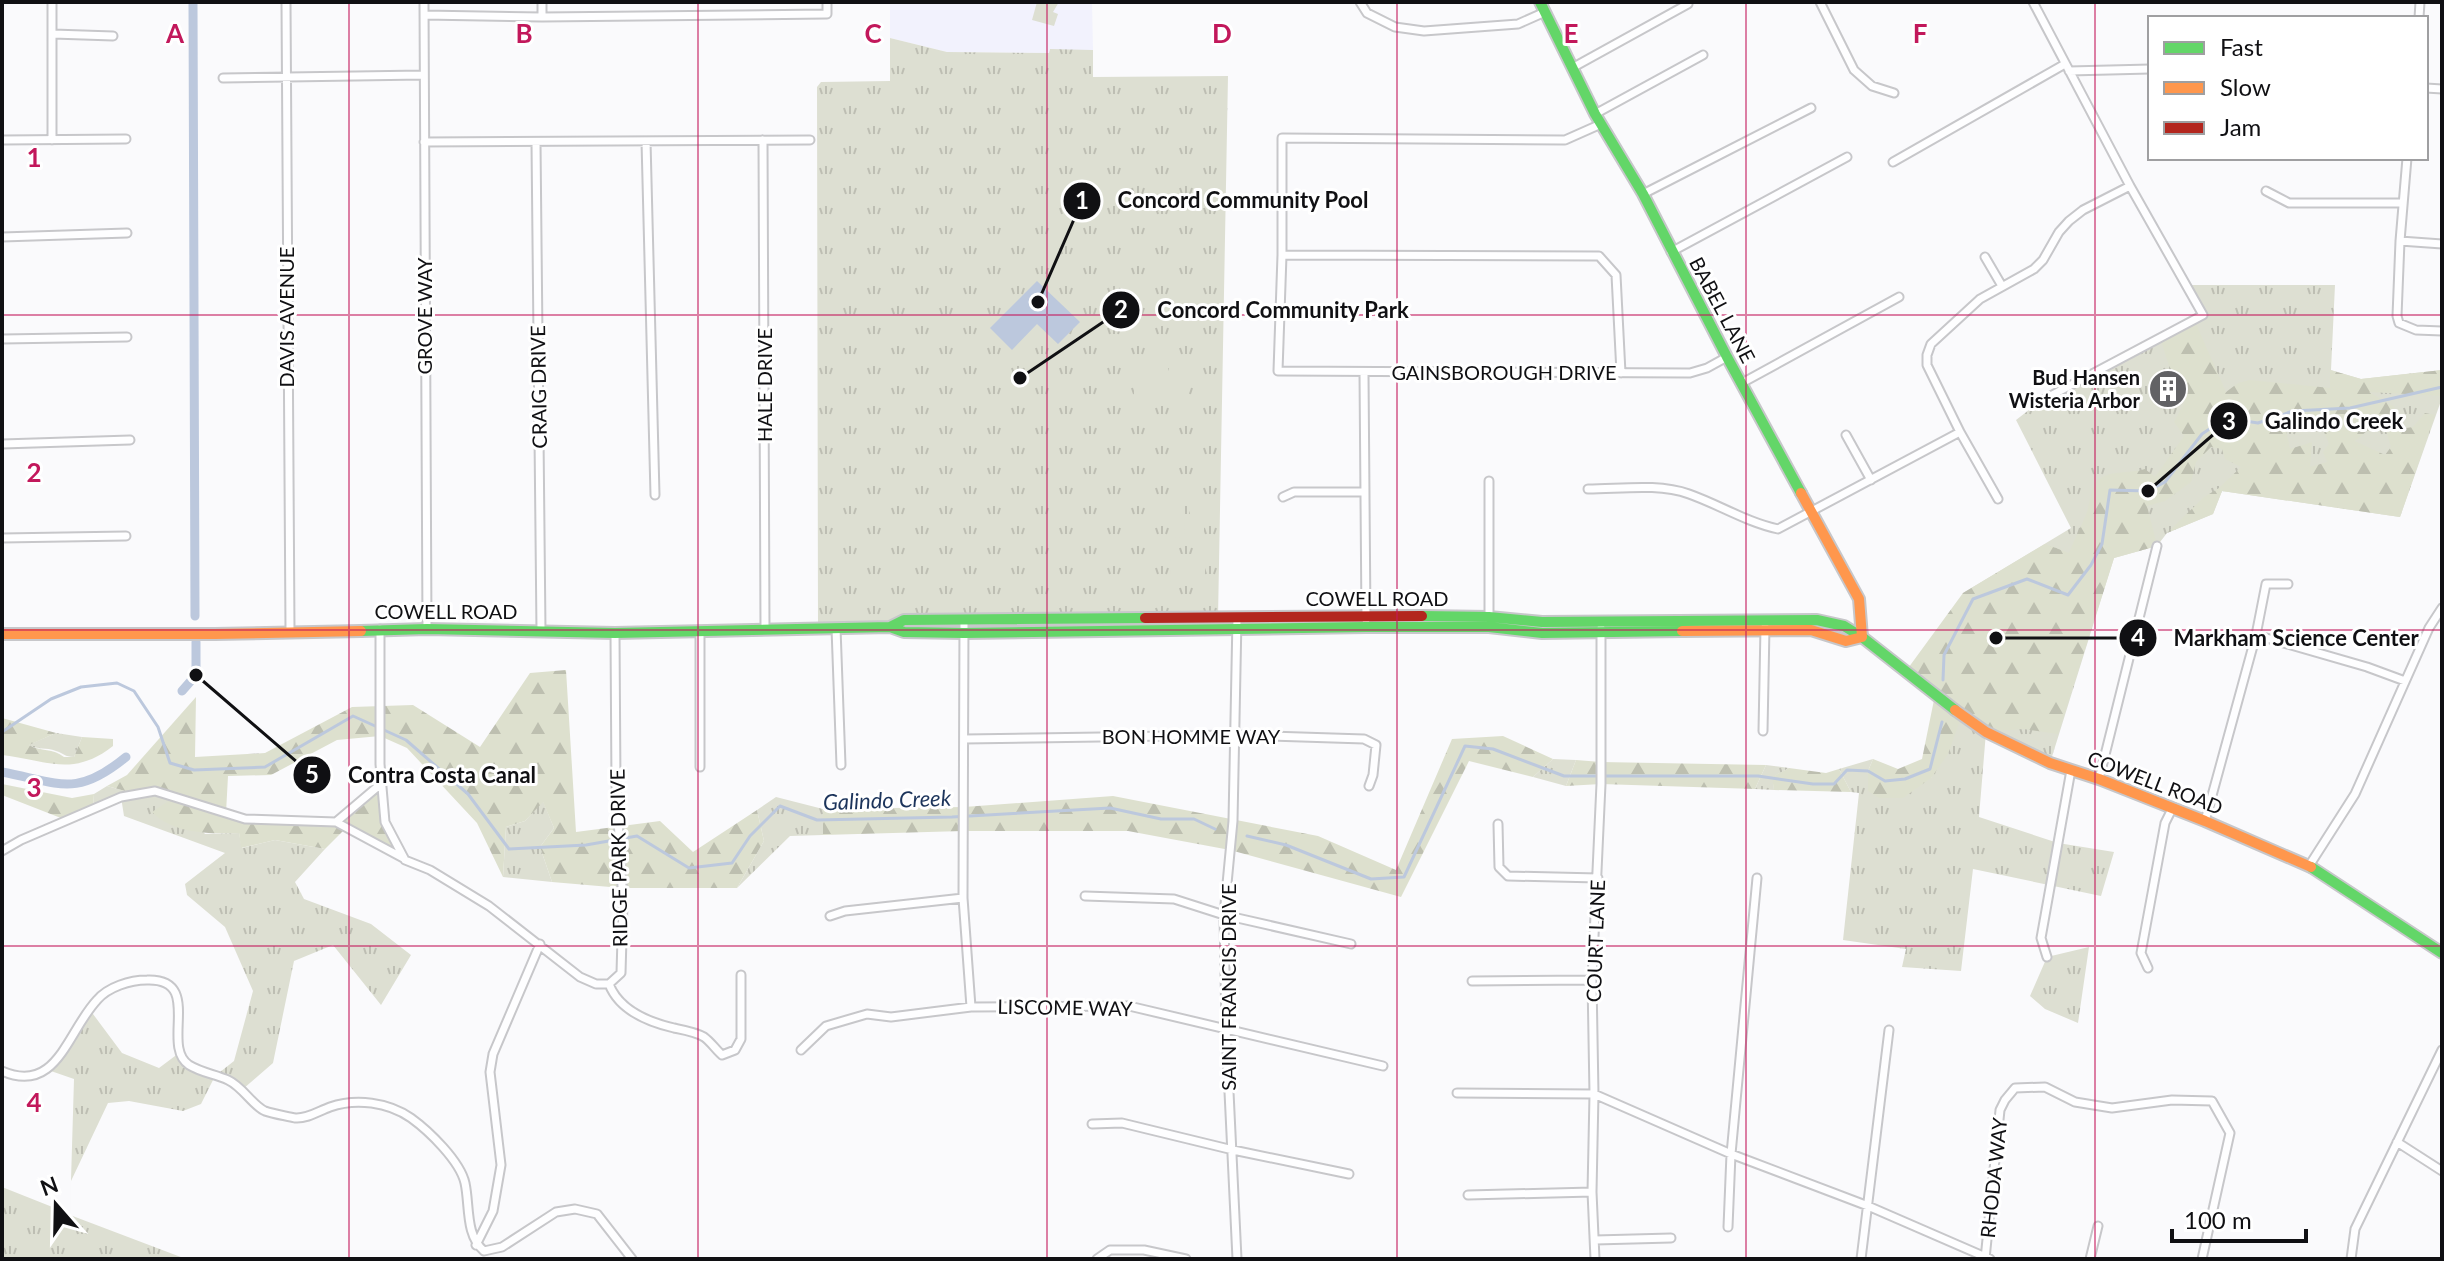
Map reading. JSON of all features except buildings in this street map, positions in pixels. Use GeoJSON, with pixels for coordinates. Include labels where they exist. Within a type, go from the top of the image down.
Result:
{"type":"FeatureCollection","features":[{"type":"Feature","properties":{"kind":"street"},"geometry":{"type":"LineString","coordinates":[[52,2],[52,140]]}},
{"type":"Feature","properties":{"kind":"street","name":"DAVIS AVENUE"},"geometry":{"type":"LineString","coordinates":[[286,2],[290,631]]}},
{"type":"Feature","properties":{"kind":"street","name":"GROVE WAY"},"geometry":{"type":"LineString","coordinates":[[424,2],[427,629]]}},
{"type":"Feature","properties":{"kind":"street"},"geometry":{"type":"LineString","coordinates":[[542,2],[542,17]]}},
{"type":"Feature","properties":{"kind":"street"},"geometry":{"type":"LineString","coordinates":[[424,15],[827,14],[827,2]]}},
{"type":"Feature","properties":{"kind":"street"},"geometry":{"type":"LineString","coordinates":[[1360,2],[1367,13],[1395,27],[1424,31],[1518,24],[1542,7]]}},
{"type":"Feature","properties":{"kind":"street"},"geometry":{"type":"LineString","coordinates":[[1820,2],[1854,70],[1872,86],[1894,93]]}},
{"type":"Feature","properties":{"kind":"street"},"geometry":{"type":"LineString","coordinates":[[2033,2],[2130,186],[2203,315],[2039,402]]}},
{"type":"Feature","properties":{"kind":"street"},"geometry":{"type":"LineString","coordinates":[[1572,68],[1688,4]]}},
{"type":"Feature","properties":{"kind":"street","name":"BABEL LANE"},"geometry":{"type":"LineString","coordinates":[[1542,7],[1598,119],[1643,194],[1671,252],[1859,599],[1862,637]]}},
{"type":"Feature","properties":{"kind":"street"},"geometry":{"type":"LineString","coordinates":[[53,34],[113,36]]}},
{"type":"Feature","properties":{"kind":"street"},"geometry":{"type":"LineString","coordinates":[[1621,373],[1616,275],[1599,256],[1282,255],[1282,138],[1565,140],[1703,55]]}},
{"type":"Feature","properties":{"kind":"street"},"geometry":{"type":"LineString","coordinates":[[1893,162],[2067,67],[2148,69]]}},
{"type":"Feature","properties":{"kind":"street"},"geometry":{"type":"LineString","coordinates":[[223,78],[423,75]]}},
{"type":"Feature","properties":{"kind":"street"},"geometry":{"type":"LineString","coordinates":[[1643,194],[1811,108]]}},
{"type":"Feature","properties":{"kind":"street"},"geometry":{"type":"LineString","coordinates":[[2,140],[126,139]]}},
{"type":"Feature","properties":{"kind":"street","name":"HALE DRIVE"},"geometry":{"type":"LineString","coordinates":[[763,140],[765,629]]}},
{"type":"Feature","properties":{"kind":"street"},"geometry":{"type":"LineString","coordinates":[[424,142],[810,140]]}},
{"type":"Feature","properties":{"kind":"street"},"geometry":{"type":"LineString","coordinates":[[646,141],[655,495]]}},
{"type":"Feature","properties":{"kind":"street","name":"CRAIG DRIVE"},"geometry":{"type":"LineString","coordinates":[[536,142],[541,631]]}},
{"type":"Feature","properties":{"kind":"street"},"geometry":{"type":"LineString","coordinates":[[1671,252],[1847,157]]}},
{"type":"Feature","properties":{"kind":"street"},"geometry":{"type":"LineString","coordinates":[[2407,160],[2397,316],[2399,323],[2416,330],[2442,331]]}},
{"type":"Feature","properties":{"kind":"street"},"geometry":{"type":"LineString","coordinates":[[1998,499],[1931,375],[1927,355],[1931,344],[1980,299],[2034,269],[2069,221],[2083,210],[2130,186]]}},
{"type":"Feature","properties":{"kind":"street"},"geometry":{"type":"LineString","coordinates":[[2266,191],[2289,203],[2403,203]]}},
{"type":"Feature","properties":{"kind":"street"},"geometry":{"type":"LineString","coordinates":[[2,237],[127,233]]}},
{"type":"Feature","properties":{"kind":"street"},"geometry":{"type":"LineString","coordinates":[[2400,241],[2442,244]]}},
{"type":"Feature","properties":{"kind":"street","name":"GAINSBOROUGH DRIVE"},"geometry":{"type":"LineString","coordinates":[[1282,255],[1278,371],[1690,373],[1727,357]]}},
{"type":"Feature","properties":{"kind":"street"},"geometry":{"type":"LineString","coordinates":[[1985,257],[2002,286]]}},
{"type":"Feature","properties":{"kind":"street"},"geometry":{"type":"LineString","coordinates":[[1742,383],[1899,297]]}},
{"type":"Feature","properties":{"kind":"street"},"geometry":{"type":"LineString","coordinates":[[2,339],[127,337]]}},
{"type":"Feature","properties":{"kind":"street"},"geometry":{"type":"LineString","coordinates":[[1364,373],[1366,621]]}},
{"type":"Feature","properties":{"kind":"street"},"geometry":{"type":"LineString","coordinates":[[1588,489],[1660,489],[1687,493],[1756,524],[1778,529],[1960,432]]}},
{"type":"Feature","properties":{"kind":"street"},"geometry":{"type":"LineString","coordinates":[[1846,435],[1871,480]]}},
{"type":"Feature","properties":{"kind":"street"},"geometry":{"type":"LineString","coordinates":[[2,444],[130,440]]}},
{"type":"Feature","properties":{"kind":"street"},"geometry":{"type":"LineString","coordinates":[[1489,481],[1489,622]]}},
{"type":"Feature","properties":{"kind":"street"},"geometry":{"type":"LineString","coordinates":[[1283,497],[1294,492],[1364,492]]}},
{"type":"Feature","properties":{"kind":"street"},"geometry":{"type":"LineString","coordinates":[[2,538],[126,536]]}},
{"type":"Feature","properties":{"kind":"street"},"geometry":{"type":"LineString","coordinates":[[2099,779],[2157,546]]}},
{"type":"Feature","properties":{"kind":"street"},"geometry":{"type":"LineString","coordinates":[[2205,821],[2256,635],[2266,584],[2288,584]]}},
{"type":"Feature","properties":{"kind":"street"},"geometry":{"type":"LineString","coordinates":[[2309,866],[2355,794],[2429,628],[2442,608]]}},
{"type":"Feature","properties":{"kind":"street","name":"COWELL ROAD"},"geometry":{"type":"LineString","coordinates":[[890,627],[904,620],[1119,616],[1489,622],[1542,633],[1601,628],[1766,625],[1811,630],[1846,641],[1862,637],[1986,732],[2017,748],[2205,821],[2309,866],[2442,953]]}},
{"type":"Feature","properties":{"kind":"street","name":"SAINT FRANCIS DRIVE"},"geometry":{"type":"LineString","coordinates":[[1237,618],[1233,821],[1224,915],[1237,1259]]}},
{"type":"Feature","properties":{"kind":"street"},"geometry":{"type":"LineString","coordinates":[[964,619],[963,898],[971,1007]]}},
{"type":"Feature","properties":{"kind":"street","name":"COWELL ROAD"},"geometry":{"type":"LineString","coordinates":[[2,634],[215,634],[380,629],[615,633],[890,627],[904,632],[964,633],[1237,630],[1366,621]]}},
{"type":"Feature","properties":{"kind":"street"},"geometry":{"type":"LineString","coordinates":[[1763,731],[1766,625]]}},
{"type":"Feature","properties":{"kind":"street"},"geometry":{"type":"LineString","coordinates":[[836,628],[841,765]]}},
{"type":"Feature","properties":{"kind":"street","name":"COURT LANE"},"geometry":{"type":"LineString","coordinates":[[1595,1259],[1592,980],[1601,784],[1601,628]]}},
{"type":"Feature","properties":{"kind":"street"},"geometry":{"type":"LineString","coordinates":[[380,629],[379,717],[385,822],[405,860]]}},
{"type":"Feature","properties":{"kind":"street"},"geometry":{"type":"LineString","coordinates":[[700,632],[700,767]]}},
{"type":"Feature","properties":{"kind":"street","name":"RIDGE PARK DRIVE"},"geometry":{"type":"LineString","coordinates":[[609,984],[621,973],[623,903],[618,847],[615,633]]}},
{"type":"Feature","properties":{"kind":"street"},"geometry":{"type":"LineString","coordinates":[[2256,635],[2405,681]]}},
{"type":"Feature","properties":{"kind":"street","name":"BON HOMME WAY"},"geometry":{"type":"LineString","coordinates":[[964,739],[1236,735],[1364,739],[1376,745],[1369,786]]}},
{"type":"Feature","properties":{"kind":"street"},"geometry":{"type":"LineString","coordinates":[[2047,957],[2041,938],[2071,770]]}},
{"type":"Feature","properties":{"kind":"street"},"geometry":{"type":"LineString","coordinates":[[336,822],[382,783]]}},
{"type":"Feature","properties":{"kind":"street"},"geometry":{"type":"LineString","coordinates":[[2,851],[121,797],[155,791],[245,819],[336,822],[405,860],[430,870],[489,906],[580,977],[596,984],[609,984],[614,996],[631,1011],[697,1034],[722,1055],[735,1050],[741,1039],[741,975]]}},
{"type":"Feature","properties":{"kind":"street"},"geometry":{"type":"LineString","coordinates":[[2148,968],[2141,953],[2165,823],[2172,809]]}},
{"type":"Feature","properties":{"kind":"street"},"geometry":{"type":"LineString","coordinates":[[1498,824],[1499,867],[1508,876],[1598,878]]}},
{"type":"Feature","properties":{"kind":"street"},"geometry":{"type":"LineString","coordinates":[[1728,1227],[1731,1154],[1757,878]]}},
{"type":"Feature","properties":{"kind":"street"},"geometry":{"type":"LineString","coordinates":[[1085,896],[1174,899],[1224,915],[1351,944]]}},
{"type":"Feature","properties":{"kind":"street"},"geometry":{"type":"LineString","coordinates":[[830,916],[845,911],[963,898]]}},
{"type":"Feature","properties":{"kind":"street"},"geometry":{"type":"LineString","coordinates":[[476,1245],[493,1211],[501,1165],[490,1072],[493,1054],[540,944]]}},
{"type":"Feature","properties":{"kind":"street"},"geometry":{"type":"LineString","coordinates":[[2,1071],[16,1077],[34,1076],[48,1070],[98,999],[125,984],[144,980],[161,981],[178,998],[179,1053],[184,1061],[236,1085],[263,1111],[297,1118],[347,1103],[365,1102],[384,1106],[411,1118],[450,1155],[465,1179],[473,1238],[484,1251],[502,1247],[556,1212],[575,1209],[597,1214],[632,1259]]}},
{"type":"Feature","properties":{"kind":"street"},"geometry":{"type":"LineString","coordinates":[[1472,981],[1592,980]]}},
{"type":"Feature","properties":{"kind":"street","name":"LISCOME WAY"},"geometry":{"type":"LineString","coordinates":[[801,1050],[826,1026],[867,1014],[891,1017],[971,1007],[1129,1006],[1383,1066]]}},
{"type":"Feature","properties":{"kind":"street"},"geometry":{"type":"LineString","coordinates":[[1861,1259],[1889,1030]]}},
{"type":"Feature","properties":{"kind":"street"},"geometry":{"type":"LineString","coordinates":[[2351,1259],[2355,1229],[2442,1050]]}},
{"type":"Feature","properties":{"kind":"street","name":"RHODA WAY"},"geometry":{"type":"LineString","coordinates":[[1987,1258],[2000,1110],[2015,1088],[2045,1087],[2075,1102],[2112,1108],[2172,1100],[2212,1101],[2230,1133],[2202,1259]]}},
{"type":"Feature","properties":{"kind":"street"},"geometry":{"type":"LineString","coordinates":[[1457,1093],[1594,1094],[1731,1154],[1868,1206],[1987,1258]]}},
{"type":"Feature","properties":{"kind":"street"},"geometry":{"type":"LineString","coordinates":[[1092,1124],[1122,1123],[1349,1174]]}},
{"type":"Feature","properties":{"kind":"street"},"geometry":{"type":"LineString","coordinates":[[2397,1142],[2442,1171]]}},
{"type":"Feature","properties":{"kind":"street"},"geometry":{"type":"LineString","coordinates":[[1468,1195],[1592,1192]]}},
{"type":"Feature","properties":{"kind":"street"},"geometry":{"type":"LineString","coordinates":[[2090,1259],[2098,1226]]}},
{"type":"Feature","properties":{"kind":"street"},"geometry":{"type":"LineString","coordinates":[[1595,1240],[1671,1238]]}},
{"type":"Feature","properties":{"kind":"street"},"geometry":{"type":"LineString","coordinates":[[1097,1259],[1110,1250],[1144,1250],[1186,1259]]}},
{"type":"Feature","properties":{"kind":"shaded area"},"geometry":{"type":"Polygon","coordinates":[[[890,2],[1092,2],[1093,50],[1051,50],[1050,53],[947,52],[890,38],[890,2]]]}},
{"type":"Feature","properties":{"kind":"green space"},"geometry":{"type":"Polygon","coordinates":[[[1037,2],[1059,2],[1053,12],[1058,14],[1054,26],[1032,20],[1037,2]]]}},
{"type":"Feature","properties":{"kind":"green space"},"geometry":{"type":"Polygon","coordinates":[[[890,38],[947,52],[1093,50],[1093,77],[1228,76],[1218,618],[904,620],[890,627],[818,629],[817,87],[821,82],[890,81],[890,38]]]}},
{"type":"Feature","properties":{"kind":"green space"},"geometry":{"type":"Polygon","coordinates":[[[2187,285],[2335,285],[2331,370],[2361,379],[2442,370],[2442,398],[2400,517],[2222,491],[2213,514],[2167,533],[2157,546],[2114,558],[2050,763],[1986,732],[1979,817],[2058,843],[2114,852],[2101,896],[1973,869],[1961,971],[1902,967],[1906,949],[1843,940],[1859,793],[1851,792],[1839,769],[1873,759],[1868,771],[1931,778],[1963,593],[2071,528],[2016,420],[2039,402],[2202,315],[2187,285]]]}},
{"type":"Feature","properties":{"kind":"green space"},"geometry":{"type":"Polygon","coordinates":[[[2194,319],[2226,392],[2238,383],[2250,380],[2330,388],[2330,370],[2361,379],[2442,370],[2442,396],[2369,392],[2395,407],[2382,426],[2367,431],[2355,441],[2385,455],[2391,447],[2386,431],[2413,427],[2425,413],[2435,415],[2400,517],[2222,491],[2213,514],[2167,533],[2241,467],[2225,459],[2222,449],[2211,447],[2196,462],[2191,482],[2165,501],[2147,506],[2157,546],[2114,558],[2058,734],[2023,729],[1986,732],[1962,715],[1948,754],[1931,778],[1903,798],[1879,798],[1868,791],[1868,771],[1873,759],[1898,769],[1922,759],[1935,695],[1906,671],[1963,593],[2045,544],[2069,553],[2097,481],[2112,474],[2145,469],[2155,477],[2184,436],[2174,422],[2185,401],[2160,337],[2194,319]],[[2286,430],[2290,449],[2312,442],[2310,467],[2327,462],[2323,452],[2329,444],[2324,432],[2286,430]]]}},
{"type":"Feature","properties":{"kind":"green space"},"geometry":{"type":"Polygon","coordinates":[[[1134,363],[1148,363],[1148,395],[1134,395],[1134,363]]]}},
{"type":"Feature","properties":{"kind":"green space"},"geometry":{"type":"Polygon","coordinates":[[[1153,363],[1168,363],[1168,395],[1153,395],[1153,363]]]}},
{"type":"Feature","properties":{"kind":"green space"},"geometry":{"type":"Polygon","coordinates":[[[1173,363],[1187,363],[1187,395],[1173,395],[1173,363]]]}},
{"type":"Feature","properties":{"kind":"green space"},"geometry":{"type":"Polygon","coordinates":[[[1170,506],[1184,506],[1185,537],[1170,538],[1170,506]]]}},
{"type":"Feature","properties":{"kind":"green space"},"geometry":{"type":"Polygon","coordinates":[[[1190,506],[1204,506],[1204,537],[1190,537],[1190,506]]]}},
{"type":"Feature","properties":{"kind":"green space"},"geometry":{"type":"Polygon","coordinates":[[[1170,554],[1185,554],[1185,586],[1171,586],[1170,554]]]}},
{"type":"Feature","properties":{"kind":"green space"},"geometry":{"type":"Polygon","coordinates":[[[1190,554],[1205,554],[1205,586],[1190,586],[1190,554]]]}},
{"type":"Feature","properties":{"kind":"green space"},"geometry":{"type":"Polygon","coordinates":[[[566,670],[576,832],[660,821],[693,852],[757,810],[764,841],[737,888],[622,888],[552,882],[540,847],[554,828],[543,802],[525,821],[506,827],[503,877],[477,823],[407,748],[380,736],[337,740],[271,775],[228,776],[226,813],[245,819],[336,822],[382,783],[385,822],[405,860],[346,828],[325,849],[275,840],[241,848],[239,833],[204,833],[181,829],[152,812],[173,798],[155,791],[136,794],[107,786],[127,775],[196,697],[195,757],[265,753],[352,707],[413,705],[480,747],[530,673],[566,670]]]}},
{"type":"Feature","properties":{"kind":"green space"},"geometry":{"type":"Polygon","coordinates":[[[2,718],[56,733],[29,745],[64,757],[74,757],[82,737],[113,739],[113,746],[85,762],[72,764],[2,755],[2,718]]]}},
{"type":"Feature","properties":{"kind":"green space"},"geometry":{"type":"Polygon","coordinates":[[[56,733],[82,737],[74,757],[28,745],[56,733]]]}},
{"type":"Feature","properties":{"kind":"green space"},"geometry":{"type":"Polygon","coordinates":[[[1503,736],[1553,759],[1533,777],[1469,761],[1401,897],[1230,850],[1128,831],[823,835],[823,809],[964,807],[1113,796],[1318,836],[1396,870],[1452,739],[1503,736]]]}},
{"type":"Feature","properties":{"kind":"green space"},"geometry":{"type":"Polygon","coordinates":[[[1553,759],[1576,760],[1566,786],[1533,777],[1553,759]]]}},
{"type":"Feature","properties":{"kind":"green space"},"geometry":{"type":"Polygon","coordinates":[[[1576,760],[1766,765],[1755,789],[1601,784],[1566,786],[1576,760]]]}},
{"type":"Feature","properties":{"kind":"green space"},"geometry":{"type":"Polygon","coordinates":[[[1766,765],[1789,768],[1773,777],[1774,790],[1755,789],[1766,765]]]}},
{"type":"Feature","properties":{"kind":"green space"},"geometry":{"type":"Polygon","coordinates":[[[1789,768],[1826,773],[1839,769],[1851,792],[1774,790],[1772,777],[1789,768]]]}},
{"type":"Feature","properties":{"kind":"green space"},"geometry":{"type":"Polygon","coordinates":[[[2,784],[72,798],[94,794],[93,809],[66,820],[2,795],[2,784]]]}},
{"type":"Feature","properties":{"kind":"green space"},"geometry":{"type":"Polygon","coordinates":[[[107,786],[136,794],[155,791],[174,797],[205,834],[239,833],[242,848],[275,840],[325,849],[295,882],[304,899],[371,924],[411,955],[381,1005],[333,945],[294,961],[273,1063],[243,1089],[215,1076],[234,1061],[253,991],[225,927],[187,895],[185,884],[225,853],[124,816],[121,797],[93,809],[94,794],[107,786]]]}},
{"type":"Feature","properties":{"kind":"green space"},"geometry":{"type":"Polygon","coordinates":[[[776,797],[823,809],[823,835],[790,836],[737,888],[764,841],[757,810],[776,797]]]}},
{"type":"Feature","properties":{"kind":"green space"},"geometry":{"type":"Polygon","coordinates":[[[543,801],[554,828],[540,847],[552,882],[503,877],[506,827],[525,821],[543,801]]]}},
{"type":"Feature","properties":{"kind":"green space"},"geometry":{"type":"Polygon","coordinates":[[[2089,947],[2078,1023],[2045,1009],[2030,996],[2047,957],[2089,947]]]}},
{"type":"Feature","properties":{"kind":"green space"},"geometry":{"type":"Polygon","coordinates":[[[90,1010],[122,1053],[159,1068],[179,1053],[184,1061],[215,1076],[201,1104],[183,1111],[129,1101],[108,1103],[71,1181],[70,1215],[186,1259],[2,1259],[2,1187],[70,1214],[74,1079],[48,1070],[90,1010]]]}},
{"type":"Feature","properties":{"kind":"water"},"geometry":{"type":"Polygon","coordinates":[[[1037,281],[1080,322],[1058,344],[1037,324],[1012,350],[990,328],[1037,281]]]}},
{"type":"Feature","properties":{"kind":"waterway"},"geometry":{"type":"LineString","coordinates":[[193,2],[195,616]]}},
{"type":"Feature","properties":{"kind":"waterway","name":"Galindo Creek"},"geometry":{"type":"LineString","coordinates":[[1943,680],[1944,655],[1973,599],[2027,579],[2068,595],[2091,565],[2102,544],[2110,490],[2148,491],[2165,482],[2202,434],[2226,418],[2258,423],[2293,411],[2350,408],[2442,387]]}},
{"type":"Feature","properties":{"kind":"waterway"},"geometry":{"type":"LineString","coordinates":[[182,691],[196,675],[196,642]]}},
{"type":"Feature","properties":{"kind":"waterway","name":"Galindo Creek"},"geometry":{"type":"LineString","coordinates":[[2,732],[51,699],[81,687],[117,683],[134,691],[158,727],[170,763],[194,770],[265,767],[353,716],[406,740],[468,794],[509,849],[586,845],[637,836],[689,868],[732,863],[750,836],[780,806],[817,820],[952,817],[1110,808],[1161,819],[1194,819],[1215,829]]}},
{"type":"Feature","properties":{"kind":"waterway","name":"Galindo Creek"},"geometry":{"type":"LineString","coordinates":[[1247,836],[1286,845],[1371,879],[1404,877],[1465,746],[1493,749],[1564,776],[1758,776],[1834,784],[1847,770],[1868,771],[1885,781],[1905,779],[1930,769],[1942,722]]}},
{"type":"Feature","properties":{"kind":"waterway"},"geometry":{"type":"LineString","coordinates":[[2,772],[54,783],[80,783],[109,770],[126,757]]}},
{"type":"Feature","properties":{"kind":"traffic: fast"},"geometry":{"type":"LineString","coordinates":[[1540,2],[1595,114],[1643,194],[1801,493]]}},
{"type":"Feature","properties":{"kind":"traffic: fast"},"geometry":{"type":"LineString","coordinates":[[1422,616],[1542,622],[1817,620],[1844,626],[1862,637],[1955,710]]}},
{"type":"Feature","properties":{"kind":"traffic: fast"},"geometry":{"type":"LineString","coordinates":[[361,631],[427,629],[615,633],[890,627],[904,620],[1145,618]]}},
{"type":"Feature","properties":{"kind":"traffic: fast"},"geometry":{"type":"LineString","coordinates":[[890,627],[904,632],[964,633],[1366,627],[1489,627],[1542,633],[1682,631]]}},
{"type":"Feature","properties":{"kind":"traffic: fast"},"geometry":{"type":"LineString","coordinates":[[2311,867],[2442,953]]}},
{"type":"Feature","properties":{"kind":"traffic: slow"},"geometry":{"type":"LineString","coordinates":[[1801,493],[1859,599],[1862,637]]}},
{"type":"Feature","properties":{"kind":"traffic: slow"},"geometry":{"type":"LineString","coordinates":[[1682,631],[1811,630],[1846,641],[1862,637]]}},
{"type":"Feature","properties":{"kind":"traffic: slow"},"geometry":{"type":"LineString","coordinates":[[2,634],[361,631]]}},
{"type":"Feature","properties":{"kind":"traffic: slow"},"geometry":{"type":"LineString","coordinates":[[1955,710],[1986,732],[2050,763],[2205,821],[2311,867]]}},
{"type":"Feature","properties":{"kind":"traffic: jam"},"geometry":{"type":"LineString","coordinates":[[1145,618],[1422,616]]}},
{"type":"Feature","properties":{"kind":"place","name":"Concord Community Pool"},"geometry":{"type":"Point","coordinates":[1038,302]}},
{"type":"Feature","properties":{"kind":"place","name":"Concord Community Park"},"geometry":{"type":"Point","coordinates":[1020,378]}},
{"type":"Feature","properties":{"kind":"place","name":"Bud Hansen Wisteria Arbor"},"geometry":{"type":"Point","coordinates":[2168,389]}},
{"type":"Feature","properties":{"kind":"place","name":"Galindo Creek"},"geometry":{"type":"Point","coordinates":[2148,491]}},
{"type":"Feature","properties":{"kind":"place","name":"Markham Science Center"},"geometry":{"type":"Point","coordinates":[1996,638]}},
{"type":"Feature","properties":{"kind":"place","name":"Contra Costa Canal"},"geometry":{"type":"Point","coordinates":[196,675]}}]}
